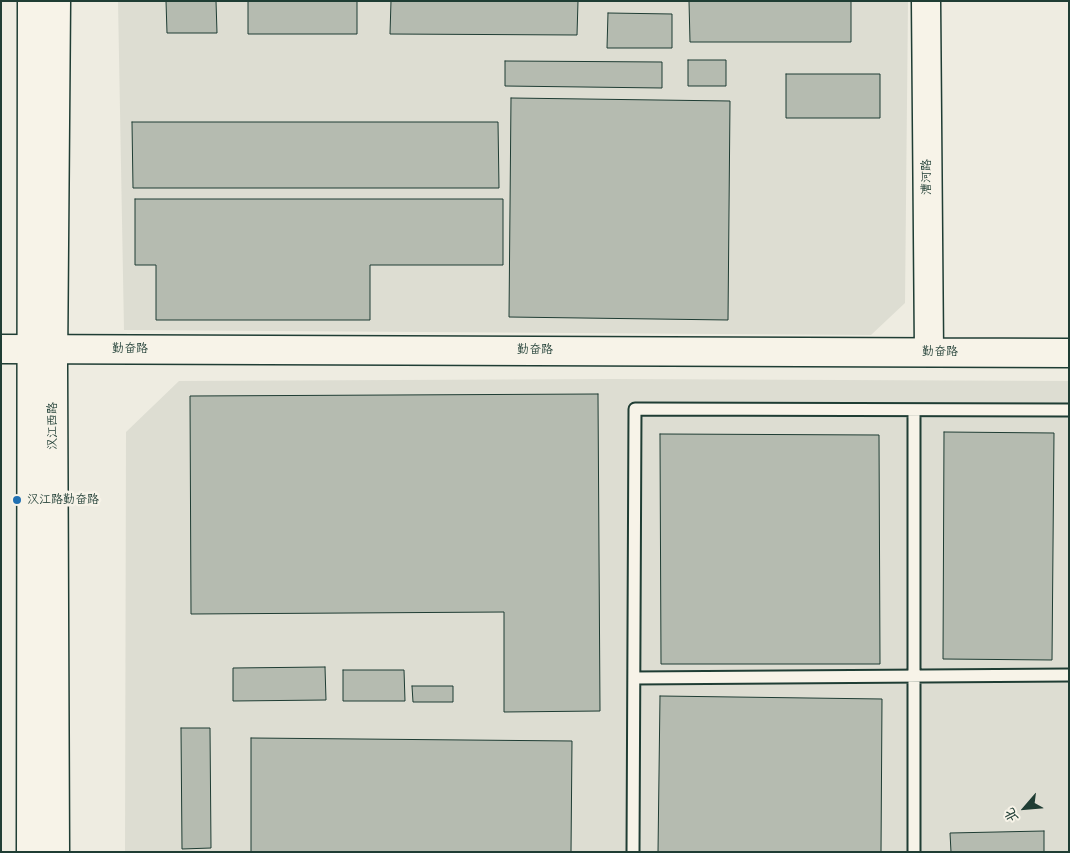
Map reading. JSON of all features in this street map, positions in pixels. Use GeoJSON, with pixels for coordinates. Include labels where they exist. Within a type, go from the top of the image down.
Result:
{"type":"FeatureCollection","features":[{"type":"Feature","properties":{"kind":"main road","name":"汉江西路"},"geometry":{"type":"LineString","coordinates":[[32,1],[55,852]]}},
{"type":"Feature","properties":{"kind":"main road","name":"汉江西路"},"geometry":{"type":"LineString","coordinates":[[31,852],[42,348],[56,1]]}},
{"type":"Feature","properties":{"kind":"main road","name":"漕河路"},"geometry":{"type":"LineString","coordinates":[[926,1],[929,352]]}},
{"type":"Feature","properties":{"kind":"main road","name":"勤奋路"},"geometry":{"type":"LineString","coordinates":[[1,349],[1069,353]]}},
{"type":"Feature","properties":{"kind":"lane"},"geometry":{"type":"LineString","coordinates":[[633,852],[635,409],[1069,410]]}},
{"type":"Feature","properties":{"kind":"lane"},"geometry":{"type":"LineString","coordinates":[[914,410],[914,852]]}},
{"type":"Feature","properties":{"kind":"lane"},"geometry":{"type":"LineString","coordinates":[[634,678],[1069,675]]}},
{"type":"Feature","properties":{"kind":"shaded area"},"geometry":{"type":"Polygon","coordinates":[[[118,1],[908,1],[905,303],[871,335],[124,330],[118,1]]]}},
{"type":"Feature","properties":{"kind":"shaded area"},"geometry":{"type":"Polygon","coordinates":[[[614,379],[1069,381],[1069,852],[125,852],[126,432],[179,381],[614,379]]]}},
{"type":"Feature","properties":{"kind":"building"},"geometry":{"type":"Polygon","coordinates":[[[166,1],[216,1],[217,33],[167,33],[166,1]]]}},
{"type":"Feature","properties":{"kind":"building"},"geometry":{"type":"Polygon","coordinates":[[[248,1],[357,1],[357,34],[248,34],[248,1]]]}},
{"type":"Feature","properties":{"kind":"building"},"geometry":{"type":"Polygon","coordinates":[[[391,1],[578,1],[577,35],[390,34],[391,1]]]}},
{"type":"Feature","properties":{"kind":"building"},"geometry":{"type":"Polygon","coordinates":[[[689,1],[851,1],[851,42],[690,42],[689,1]]]}},
{"type":"Feature","properties":{"kind":"building"},"geometry":{"type":"Polygon","coordinates":[[[608,13],[672,14],[672,48],[607,48],[608,13]]]}},
{"type":"Feature","properties":{"kind":"building"},"geometry":{"type":"Polygon","coordinates":[[[688,60],[726,60],[726,86],[688,86],[688,60]]]}},
{"type":"Feature","properties":{"kind":"building"},"geometry":{"type":"Polygon","coordinates":[[[505,61],[662,62],[662,88],[505,86],[505,61]]]}},
{"type":"Feature","properties":{"kind":"building"},"geometry":{"type":"Polygon","coordinates":[[[786,74],[880,74],[880,118],[786,118],[786,74]]]}},
{"type":"Feature","properties":{"kind":"building"},"geometry":{"type":"Polygon","coordinates":[[[511,98],[730,101],[728,320],[509,317],[511,98]]]}},
{"type":"Feature","properties":{"kind":"building"},"geometry":{"type":"Polygon","coordinates":[[[132,122],[498,122],[499,188],[133,188],[132,122]]]}},
{"type":"Feature","properties":{"kind":"building"},"geometry":{"type":"Polygon","coordinates":[[[135,199],[503,199],[503,265],[370,265],[370,320],[156,320],[156,265],[135,265],[135,199]]]}},
{"type":"Feature","properties":{"kind":"building"},"geometry":{"type":"Polygon","coordinates":[[[598,394],[600,711],[504,712],[504,612],[191,614],[190,396],[598,394]]]}},
{"type":"Feature","properties":{"kind":"building"},"geometry":{"type":"Polygon","coordinates":[[[944,432],[1054,433],[1052,660],[943,659],[944,432]]]}},
{"type":"Feature","properties":{"kind":"building"},"geometry":{"type":"Polygon","coordinates":[[[660,434],[879,435],[880,664],[661,664],[660,434]]]}},
{"type":"Feature","properties":{"kind":"building"},"geometry":{"type":"Polygon","coordinates":[[[325,667],[326,700],[233,701],[233,668],[325,667]]]}},
{"type":"Feature","properties":{"kind":"building"},"geometry":{"type":"Polygon","coordinates":[[[343,670],[404,670],[405,701],[343,701],[343,670]]]}},
{"type":"Feature","properties":{"kind":"building"},"geometry":{"type":"Polygon","coordinates":[[[412,686],[453,686],[453,702],[413,702],[412,686]]]}},
{"type":"Feature","properties":{"kind":"building"},"geometry":{"type":"Polygon","coordinates":[[[660,696],[882,699],[881,852],[658,852],[660,696]]]}},
{"type":"Feature","properties":{"kind":"building"},"geometry":{"type":"Polygon","coordinates":[[[181,728],[210,728],[211,848],[182,849],[181,728]]]}},
{"type":"Feature","properties":{"kind":"building"},"geometry":{"type":"Polygon","coordinates":[[[251,738],[572,741],[571,852],[251,852],[251,738]]]}},
{"type":"Feature","properties":{"kind":"building"},"geometry":{"type":"Polygon","coordinates":[[[1044,831],[1044,852],[951,852],[950,833],[1044,831]]]}},
{"type":"Feature","properties":{"kind":"place","name":"汉江路勤奋路"},"geometry":{"type":"Point","coordinates":[17,500]}}]}
